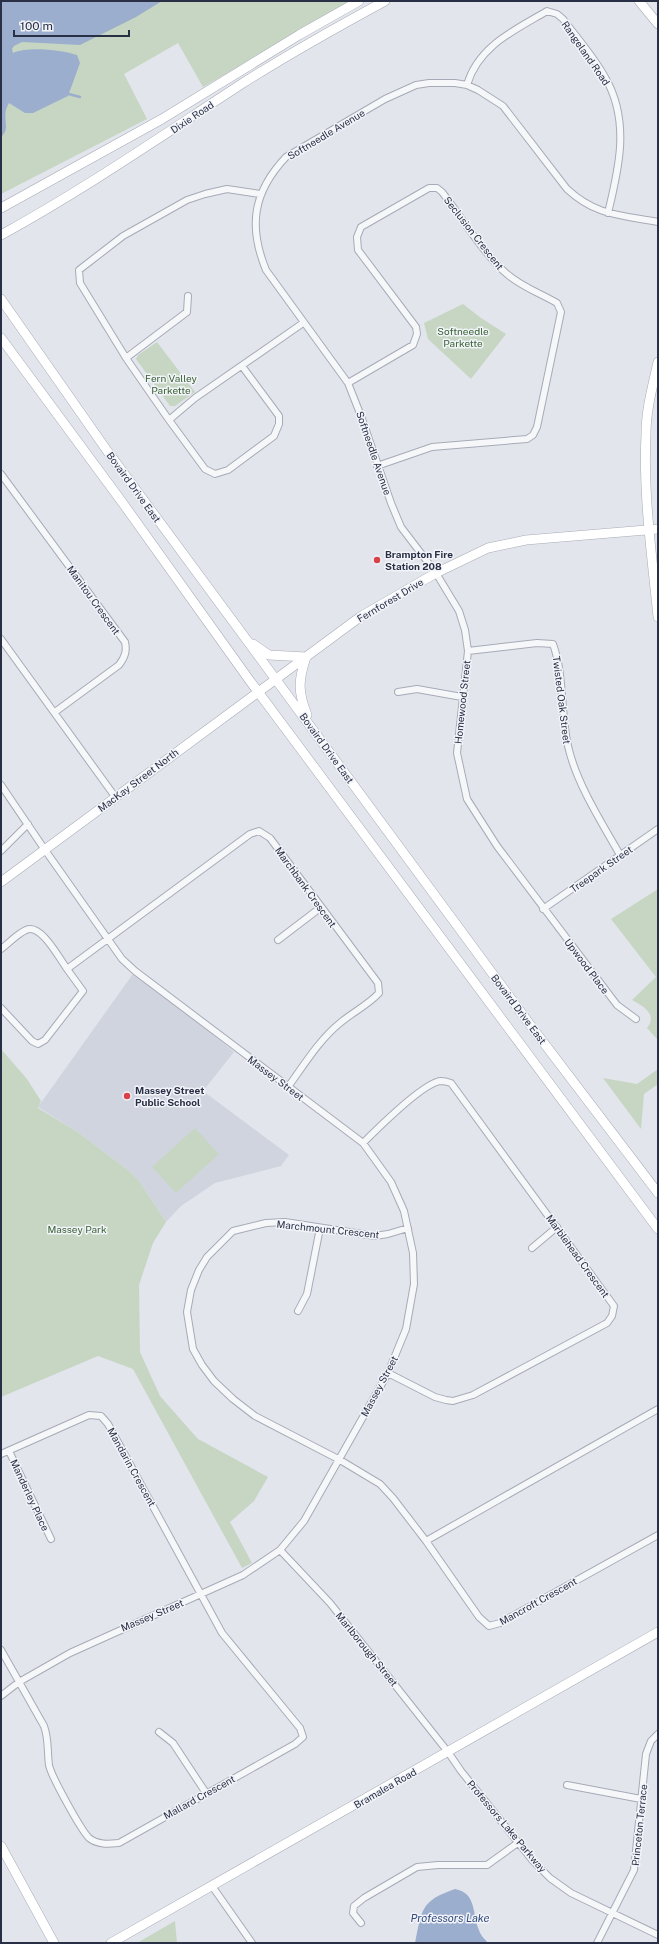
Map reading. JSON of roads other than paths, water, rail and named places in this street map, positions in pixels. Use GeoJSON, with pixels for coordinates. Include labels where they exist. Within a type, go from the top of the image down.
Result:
{"type":"FeatureCollection","features":[{"type":"Feature","properties":{"kind":"main road","name":"Dixie Road"},"geometry":{"type":"LineString","coordinates":[[1,208],[176,110],[299,35],[359,1]]}},
{"type":"Feature","properties":{"kind":"main road","name":"Dixie Road"},"geometry":{"type":"LineString","coordinates":[[1,235],[79,190],[184,123],[243,83],[315,39],[385,1]]}},
{"type":"Feature","properties":{"kind":"main road"},"geometry":{"type":"LineString","coordinates":[[639,1],[658,24]]}},
{"type":"Feature","properties":{"kind":"main road"},"geometry":{"type":"LineString","coordinates":[[176,110],[184,123]]}},
{"type":"Feature","properties":{"kind":"main road","name":"Bovaird Drive East"},"geometry":{"type":"LineString","coordinates":[[1,299],[108,452],[534,1030],[658,1193]]}},
{"type":"Feature","properties":{"kind":"main road","name":"Bovaird Drive East"},"geometry":{"type":"LineString","coordinates":[[1,338],[122,502],[258,691],[658,1229]]}},
{"type":"Feature","properties":{"kind":"main road"},"geometry":{"type":"LineString","coordinates":[[658,362],[649,403],[646,434],[654,530],[658,617]]}},
{"type":"Feature","properties":{"kind":"main road","name":"Fernforest Drive"},"geometry":{"type":"LineString","coordinates":[[276,678],[360,617],[436,573],[488,548],[526,540],[654,530]]}},
{"type":"Feature","properties":{"kind":"main road"},"geometry":{"type":"LineString","coordinates":[[246,639],[269,655],[306,657],[301,672],[299,688],[311,726]]}},
{"type":"Feature","properties":{"kind":"main road","name":"MacKay Street North"},"geometry":{"type":"LineString","coordinates":[[1,882],[276,678]]}},
{"type":"Feature","properties":{"kind":"main road","name":"Bramalea Road"},"geometry":{"type":"LineString","coordinates":[[111,1943],[658,1632]]}},
{"type":"Feature","properties":{"kind":"main road"},"geometry":{"type":"LineString","coordinates":[[1,1846],[54,1943]]}},
{"type":"Feature","properties":{"kind":"street","name":"Rangeland Road"},"geometry":{"type":"LineString","coordinates":[[467,85],[471,71],[479,58],[502,37],[547,11],[557,14],[563,19],[606,78],[615,99],[619,114],[622,145],[608,213]]}},
{"type":"Feature","properties":{"kind":"street","name":"Softneedle Avenue"},"geometry":{"type":"LineString","coordinates":[[436,573],[401,527],[348,383],[266,270],[258,250],[256,232],[260,194],[276,168],[286,157],[385,99],[416,85],[429,83],[467,85],[486,94],[502,106],[566,189],[577,199],[594,209],[608,213],[658,222]]}},
{"type":"Feature","properties":{"kind":"street","name":"Seclusion Crescent"},"geometry":{"type":"LineString","coordinates":[[348,383],[413,345],[418,334],[416,327],[358,250],[357,237],[360,227],[429,188],[437,188],[442,192],[494,261],[506,273],[524,286],[557,303],[561,312],[537,427],[533,435],[527,439],[432,447],[378,466]]}},
{"type":"Feature","properties":{"kind":"street"},"geometry":{"type":"LineString","coordinates":[[242,366],[279,416],[279,424],[274,436],[228,470],[216,474],[205,469],[126,358],[80,283],[79,270],[123,236],[187,200],[227,189],[260,194]]}},
{"type":"Feature","properties":{"kind":"street"},"geometry":{"type":"LineString","coordinates":[[126,358],[187,312],[188,296]]}},
{"type":"Feature","properties":{"kind":"street"},"geometry":{"type":"LineString","coordinates":[[169,420],[195,398],[303,323]]}},
{"type":"Feature","properties":{"kind":"street","name":"Manitou Crescent"},"geometry":{"type":"LineString","coordinates":[[1,474],[125,642],[127,649],[124,658],[119,665],[55,712]]}},
{"type":"Feature","properties":{"kind":"street","name":"Homewood Street"},"geometry":{"type":"LineString","coordinates":[[436,573],[459,610],[466,630],[468,651],[457,753],[467,799],[497,846],[543,909]]}},
{"type":"Feature","properties":{"kind":"street"},"geometry":{"type":"LineString","coordinates":[[1,639],[116,798]]}},
{"type":"Feature","properties":{"kind":"street","name":"Twisted Oak Street"},"geometry":{"type":"LineString","coordinates":[[468,651],[538,643],[553,644],[558,657],[562,710],[568,749],[575,770],[620,855]]}},
{"type":"Feature","properties":{"kind":"street"},"geometry":{"type":"LineString","coordinates":[[398,692],[417,689],[462,697]]}},
{"type":"Feature","properties":{"kind":"street","name":"Massey Street"},"geometry":{"type":"LineString","coordinates":[[1,785],[44,850],[122,959],[135,971],[363,1143],[391,1182],[404,1211],[413,1253],[414,1284],[406,1329],[388,1373],[304,1521],[280,1550],[243,1576],[70,1652],[18,1682],[1,1696]]}},
{"type":"Feature","properties":{"kind":"street"},"geometry":{"type":"LineString","coordinates":[[1,852],[28,824]]}},
{"type":"Feature","properties":{"kind":"street","name":"Treepark Street"},"geometry":{"type":"LineString","coordinates":[[543,909],[658,829]]}},
{"type":"Feature","properties":{"kind":"street","name":"Marchbank Crescent"},"geometry":{"type":"LineString","coordinates":[[107,938],[250,834],[258,831],[270,838],[320,908],[378,984],[379,993],[374,999],[340,1023],[321,1041],[288,1087]]}},
{"type":"Feature","properties":{"kind":"street"},"geometry":{"type":"LineString","coordinates":[[278,940],[320,908]]}},
{"type":"Feature","properties":{"kind":"street","name":"Upwood Place"},"geometry":{"type":"LineString","coordinates":[[543,909],[617,1005],[636,1019]]}},
{"type":"Feature","properties":{"kind":"street"},"geometry":{"type":"LineString","coordinates":[[1,949],[26,930],[33,928],[41,932],[83,990],[45,1040],[38,1044],[32,1041],[1,1008]]}},
{"type":"Feature","properties":{"kind":"street"},"geometry":{"type":"LineString","coordinates":[[67,968],[107,938]]}},
{"type":"Feature","properties":{"kind":"street","name":"Marblehead Crescent"},"geometry":{"type":"LineString","coordinates":[[363,1143],[392,1115],[431,1085],[442,1081],[451,1083],[614,1306],[612,1316],[607,1323],[473,1395],[453,1401],[435,1397],[388,1373]]}},
{"type":"Feature","properties":{"kind":"street","name":"Marchmount Crescent"},"geometry":{"type":"LineString","coordinates":[[340,1460],[254,1416],[228,1395],[206,1370],[193,1349],[187,1312],[191,1290],[199,1270],[207,1257],[233,1231],[266,1223],[285,1222],[375,1236],[408,1228]]}},
{"type":"Feature","properties":{"kind":"street"},"geometry":{"type":"LineString","coordinates":[[532,1248],[557,1227]]}},
{"type":"Feature","properties":{"kind":"street"},"geometry":{"type":"LineString","coordinates":[[298,1311],[307,1294],[320,1228]]}},
{"type":"Feature","properties":{"kind":"street"},"geometry":{"type":"LineString","coordinates":[[426,1541],[658,1409]]}},
{"type":"Feature","properties":{"kind":"street","name":"Mandarin Crescent"},"geometry":{"type":"LineString","coordinates":[[1,1454],[89,1415],[101,1416],[108,1424],[201,1595]]}},
{"type":"Feature","properties":{"kind":"street","name":"Manderley Place"},"geometry":{"type":"LineString","coordinates":[[9,1451],[51,1539]]}},
{"type":"Feature","properties":{"kind":"street","name":"Mancroft Crescent"},"geometry":{"type":"LineString","coordinates":[[340,1460],[380,1484],[393,1498],[426,1541],[479,1617],[489,1626],[500,1623],[658,1535]]}},
{"type":"Feature","properties":{"kind":"street","name":"Marlborough Street"},"geometry":{"type":"LineString","coordinates":[[280,1550],[330,1603],[448,1752]]}},
{"type":"Feature","properties":{"kind":"street","name":"Mallard Crescent"},"geometry":{"type":"LineString","coordinates":[[18,1682],[46,1732],[48,1739],[49,1766],[69,1806],[90,1838],[103,1844],[119,1843],[295,1744],[303,1738],[300,1728],[222,1633],[201,1595]]}},
{"type":"Feature","properties":{"kind":"street"},"geometry":{"type":"LineString","coordinates":[[1,1650],[18,1682]]}},
{"type":"Feature","properties":{"kind":"street"},"geometry":{"type":"LineString","coordinates":[[158,1732],[173,1743],[206,1793]]}},
{"type":"Feature","properties":{"kind":"street","name":"Princeton Terrace"},"geometry":{"type":"LineString","coordinates":[[597,1943],[634,1870],[646,1754],[651,1742],[658,1734]]}},
{"type":"Feature","properties":{"kind":"street","name":"Professors Lake Parkway"},"geometry":{"type":"LineString","coordinates":[[448,1752],[461,1771],[550,1878],[571,1893],[658,1935]]}},
{"type":"Feature","properties":{"kind":"street"},"geometry":{"type":"LineString","coordinates":[[567,1785],[641,1799]]}},
{"type":"Feature","properties":{"kind":"street"},"geometry":{"type":"LineString","coordinates":[[361,1923],[353,1913],[354,1906],[364,1898],[417,1867],[438,1865],[487,1866],[519,1842]]}},
{"type":"Feature","properties":{"kind":"street"},"geometry":{"type":"LineString","coordinates":[[212,1886],[252,1943]]}},
{"type":"Feature","properties":{"kind":"water"},"geometry":{"type":"Polygon","coordinates":[[[1,1],[162,1],[136,17],[80,45],[22,42],[14,46],[12,49],[13,53],[36,49],[71,53],[77,55],[80,63],[68,96],[33,113],[25,113],[9,103],[6,113],[6,130],[1,137],[1,1]]]}},
{"type":"Feature","properties":{"kind":"water","name":"Professors Lake"},"geometry":{"type":"Polygon","coordinates":[[[455,1889],[462,1891],[467,1895],[473,1905],[481,1935],[488,1943],[415,1943],[419,1922],[424,1908],[435,1898],[455,1889]]]}},
{"type":"Feature","properties":{"kind":"waterway"},"geometry":{"type":"LineString","coordinates":[[65,93],[80,97]]}},
{"type":"Feature","properties":{"kind":"place","name":"Brampton Fire Station 208"},"geometry":{"type":"Point","coordinates":[377,560]}},
{"type":"Feature","properties":{"kind":"place","name":"Massey Street Public School"},"geometry":{"type":"Point","coordinates":[127,1096]}},
{"type":"Feature","properties":{"kind":"park label","name":"Softneedle Parkette"},"geometry":{"type":"Point","coordinates":[463,336]}},
{"type":"Feature","properties":{"kind":"park label","name":"Fern Valley Parkette"},"geometry":{"type":"Point","coordinates":[171,384]}},
{"type":"Feature","properties":{"kind":"park label","name":"Massey Park"},"geometry":{"type":"Point","coordinates":[77,1229]}}]}
